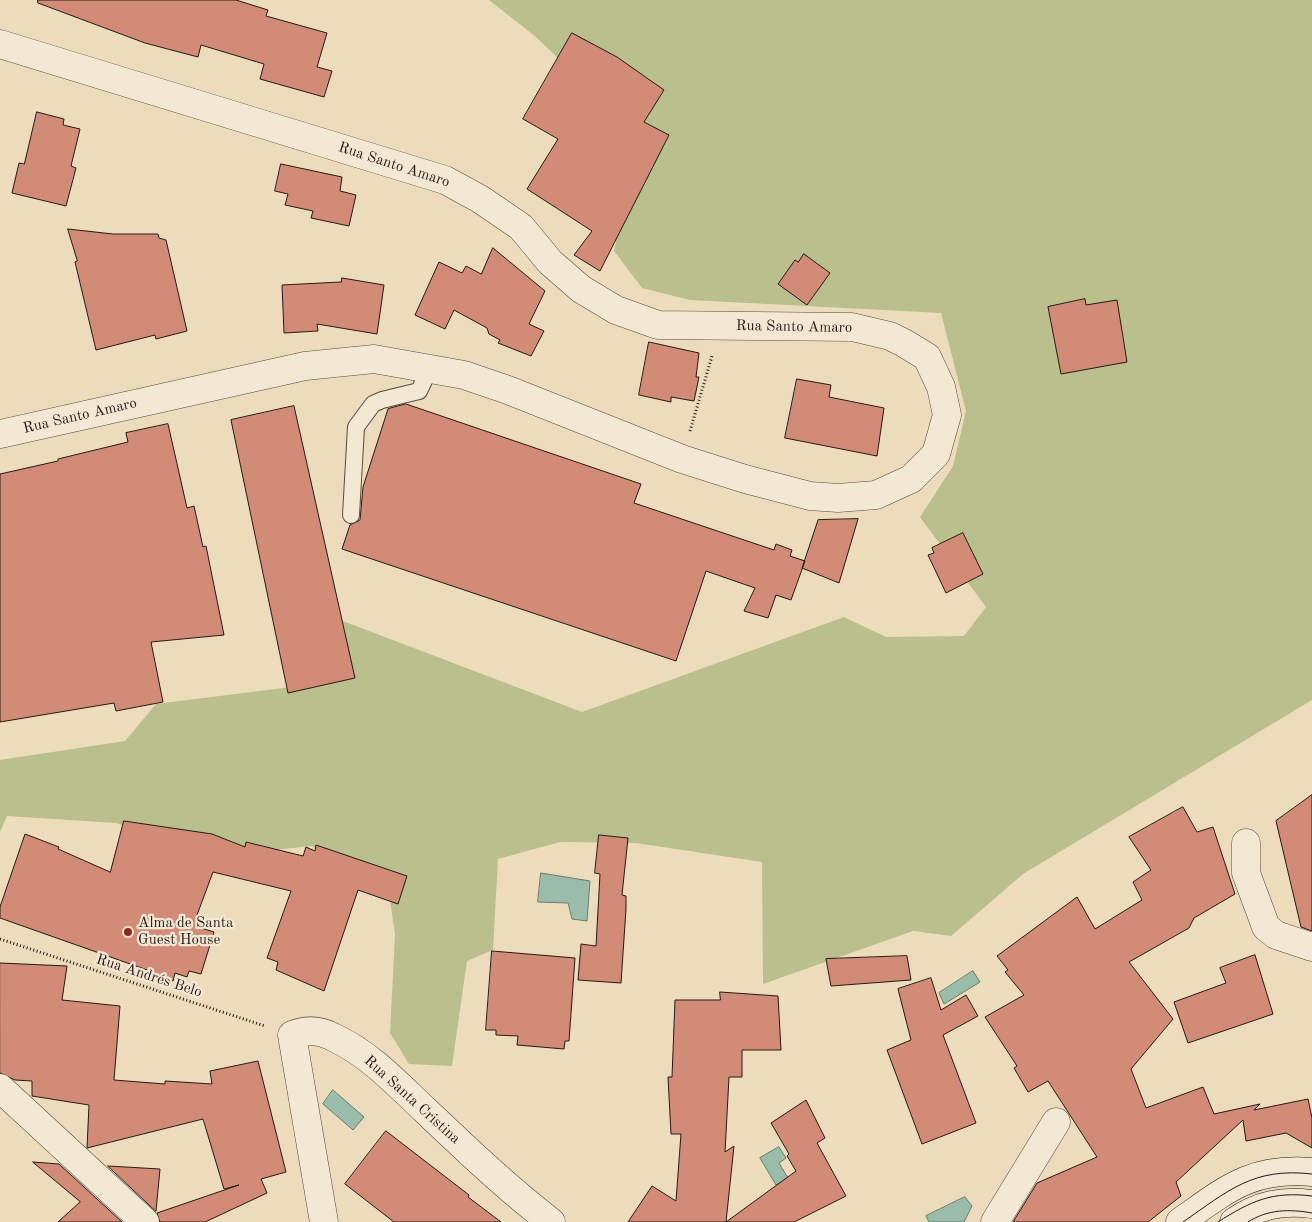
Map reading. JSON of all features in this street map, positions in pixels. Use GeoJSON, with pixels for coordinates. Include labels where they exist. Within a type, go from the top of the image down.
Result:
{"type":"FeatureCollection","features":[{"type":"Feature","properties":{"kind":"street","name":"Rua Santo Amaro"},"geometry":{"type":"LineString","coordinates":[[0,44],[445,180],[480,199],[521,227],[550,262],[581,289],[616,310],[658,325],[852,327],[890,336],[927,357],[941,387],[947,415],[936,454],[912,479],[876,495],[838,498],[810,496],[745,479],[682,459],[508,390],[464,375],[374,359],[305,366],[0,434]]}},
{"type":"Feature","properties":{"kind":"street"},"geometry":{"type":"LineString","coordinates":[[1246,843],[1246,873],[1266,927],[1276,935],[1312,946]]}},
{"type":"Feature","properties":{"kind":"street","name":"Rua Santa Cristina"},"geometry":{"type":"LineString","coordinates":[[292,1035],[304,1030],[320,1032],[335,1037],[373,1061],[513,1192],[551,1222]]}},
{"type":"Feature","properties":{"kind":"street"},"geometry":{"type":"LineString","coordinates":[[292,1035],[324,1222]]}},
{"type":"Feature","properties":{"kind":"street"},"geometry":{"type":"LineString","coordinates":[[0,1088],[145,1222]]}},
{"type":"Feature","properties":{"kind":"street"},"geometry":{"type":"LineString","coordinates":[[995,1222],[1056,1122]]}},
{"type":"Feature","properties":{"kind":"street"},"geometry":{"type":"LineString","coordinates":[[1180,1222],[1231,1186],[1244,1180],[1282,1171],[1312,1172]]}},
{"type":"Feature","properties":{"kind":"street"},"geometry":{"type":"LineString","coordinates":[[1234,1222],[1251,1211],[1272,1204],[1290,1202],[1312,1204]]}},
{"type":"Feature","properties":{"kind":"lane"},"geometry":{"type":"LineString","coordinates":[[351,515],[356,427],[373,404],[419,391],[430,368]]}},
{"type":"Feature","properties":{"kind":"path"},"geometry":{"type":"LineString","coordinates":[[682,459],[721,326]]}},
{"type":"Feature","properties":{"kind":"path","name":"Rua Andrés Belo"},"geometry":{"type":"LineString","coordinates":[[0,939],[292,1035]]}},
{"type":"Feature","properties":{"kind":"green space"},"geometry":{"type":"Polygon","coordinates":[[[489,0],[1312,0],[1312,700],[1023,874],[951,936],[913,931],[763,984],[762,862],[636,843],[560,842],[498,859],[493,950],[467,961],[452,1066],[409,1064],[390,1033],[395,934],[387,880],[311,846],[229,855],[116,823],[7,816],[0,832],[0,760],[125,741],[156,704],[339,681],[335,618],[582,712],[844,617],[886,637],[964,636],[986,607],[920,517],[953,466],[966,411],[941,313],[690,300],[642,288],[614,251],[627,194],[594,93],[536,37],[489,0]]]}},
{"type":"Feature","properties":{"kind":"shaded area"},"geometry":{"type":"Polygon","coordinates":[[[541,873],[590,881],[587,921],[572,919],[568,903],[538,902],[541,873]]]}},
{"type":"Feature","properties":{"kind":"shaded area"},"geometry":{"type":"Polygon","coordinates":[[[973,971],[980,982],[944,1004],[939,993],[973,971]]]}},
{"type":"Feature","properties":{"kind":"shaded area"},"geometry":{"type":"Polygon","coordinates":[[[333,1090],[364,1117],[353,1130],[323,1104],[333,1090]]]}},
{"type":"Feature","properties":{"kind":"shaded area"},"geometry":{"type":"Polygon","coordinates":[[[779,1147],[786,1158],[779,1163],[788,1178],[776,1185],[760,1158],[779,1147]]]}},
{"type":"Feature","properties":{"kind":"shaded area"},"geometry":{"type":"Polygon","coordinates":[[[965,1197],[972,1206],[964,1222],[929,1222],[926,1216],[965,1197]]]}},
{"type":"Feature","properties":{"kind":"building"},"geometry":{"type":"Polygon","coordinates":[[[38,0],[236,0],[268,10],[266,16],[327,33],[317,67],[332,71],[324,97],[260,79],[264,64],[201,45],[198,57],[145,43],[38,3],[38,0]]]}},
{"type":"Feature","properties":{"kind":"building"},"geometry":{"type":"Polygon","coordinates":[[[572,33],[617,57],[664,90],[644,122],[669,135],[600,271],[574,255],[592,231],[527,189],[558,139],[523,119],[572,33]]]}},
{"type":"Feature","properties":{"kind":"building"},"geometry":{"type":"Polygon","coordinates":[[[37,112],[64,119],[63,125],[80,129],[71,166],[76,168],[66,206],[12,193],[19,163],[24,164],[37,112]]]}},
{"type":"Feature","properties":{"kind":"building"},"geometry":{"type":"Polygon","coordinates":[[[281,164],[342,177],[340,191],[356,195],[349,226],[311,218],[313,211],[285,205],[288,194],[275,191],[281,164]]]}},
{"type":"Feature","properties":{"kind":"building"},"geometry":{"type":"Polygon","coordinates":[[[68,229],[113,234],[158,234],[159,238],[166,240],[187,331],[156,339],[155,335],[96,350],[75,262],[77,261],[68,229]]]}},
{"type":"Feature","properties":{"kind":"building"},"geometry":{"type":"Polygon","coordinates":[[[493,248],[545,291],[529,324],[544,331],[531,356],[498,343],[500,340],[489,334],[487,328],[454,310],[445,329],[415,315],[439,262],[462,273],[466,266],[481,274],[493,248]]]}},
{"type":"Feature","properties":{"kind":"building"},"geometry":{"type":"Polygon","coordinates":[[[804,254],[830,273],[807,305],[778,284],[795,260],[798,262],[804,254]]]}},
{"type":"Feature","properties":{"kind":"building"},"geometry":{"type":"Polygon","coordinates":[[[342,278],[384,285],[377,334],[317,324],[318,331],[284,333],[282,285],[341,282],[342,278]]]}},
{"type":"Feature","properties":{"kind":"building"},"geometry":{"type":"Polygon","coordinates":[[[1085,299],[1086,305],[1117,300],[1127,362],[1061,374],[1048,307],[1085,299]]]}},
{"type":"Feature","properties":{"kind":"building"},"geometry":{"type":"Polygon","coordinates":[[[649,342],[699,353],[696,377],[699,377],[694,401],[671,397],[671,402],[639,395],[649,342]]]}},
{"type":"Feature","properties":{"kind":"building"},"geometry":{"type":"Polygon","coordinates":[[[797,379],[831,385],[829,397],[884,408],[877,456],[785,438],[797,379]]]}},
{"type":"Feature","properties":{"kind":"building"},"geometry":{"type":"Polygon","coordinates":[[[406,404],[641,484],[634,503],[774,550],[776,544],[792,550],[790,556],[805,561],[791,600],[776,595],[768,618],[744,611],[755,588],[706,571],[676,661],[342,549],[350,525],[360,520],[363,487],[388,409],[406,404]]]}},
{"type":"Feature","properties":{"kind":"building"},"geometry":{"type":"Polygon","coordinates":[[[294,406],[355,678],[288,693],[231,420],[294,406]]]}},
{"type":"Feature","properties":{"kind":"building"},"geometry":{"type":"Polygon","coordinates":[[[168,424],[187,508],[194,506],[203,547],[206,546],[224,635],[151,642],[163,702],[116,711],[114,703],[0,722],[0,474],[128,442],[126,433],[168,424]]]}},
{"type":"Feature","properties":{"kind":"building"},"geometry":{"type":"Polygon","coordinates":[[[858,519],[839,583],[802,568],[818,520],[858,519]]]}},
{"type":"Feature","properties":{"kind":"building"},"geometry":{"type":"Polygon","coordinates":[[[963,533],[983,574],[946,593],[928,555],[934,553],[932,548],[963,533]]]}},
{"type":"Feature","properties":{"kind":"building"},"geometry":{"type":"Polygon","coordinates":[[[1312,795],[1312,931],[1301,927],[1276,821],[1312,795]]]}},
{"type":"Feature","properties":{"kind":"building"},"geometry":{"type":"Polygon","coordinates":[[[1183,807],[1197,832],[1213,827],[1235,894],[1194,918],[1189,928],[1129,962],[1173,1019],[1131,1069],[1146,1108],[1203,1087],[1214,1114],[1260,1104],[1254,1110],[1308,1099],[1312,1118],[1312,1148],[1286,1133],[1246,1141],[1243,1120],[1176,1182],[1181,1196],[1148,1222],[1013,1222],[1037,1183],[1097,1157],[1048,1081],[1028,1092],[1014,1068],[1017,1066],[985,1017],[1024,995],[1005,972],[1008,970],[997,956],[1077,897],[1095,929],[1142,900],[1133,882],[1151,870],[1129,837],[1183,807]]]}},
{"type":"Feature","properties":{"kind":"building"},"geometry":{"type":"Polygon","coordinates":[[[124,821],[212,834],[245,847],[246,842],[303,856],[306,847],[315,851],[316,845],[407,876],[398,904],[358,890],[324,991],[276,970],[278,962],[267,958],[291,891],[213,872],[197,915],[202,916],[198,927],[214,932],[201,974],[189,971],[187,977],[175,973],[173,981],[149,973],[150,971],[0,918],[0,907],[25,834],[59,847],[58,849],[110,872],[124,821]]]}},
{"type":"Feature","properties":{"kind":"building"},"geometry":{"type":"Polygon","coordinates":[[[599,835],[628,838],[622,895],[626,896],[626,909],[621,983],[578,980],[581,944],[596,946],[600,874],[595,873],[599,835]]]}},
{"type":"Feature","properties":{"kind":"building"},"geometry":{"type":"Polygon","coordinates":[[[492,951],[575,958],[569,1041],[565,1041],[564,1049],[517,1045],[518,1036],[496,1035],[496,1030],[486,1030],[492,951]]]}},
{"type":"Feature","properties":{"kind":"building"},"geometry":{"type":"Polygon","coordinates":[[[1255,955],[1273,1014],[1188,1043],[1174,1002],[1226,983],[1220,968],[1255,955]]]}},
{"type":"Feature","properties":{"kind":"building"},"geometry":{"type":"Polygon","coordinates":[[[907,956],[911,980],[831,986],[826,959],[907,956]]]}},
{"type":"Feature","properties":{"kind":"building"},"geometry":{"type":"Polygon","coordinates":[[[0,963],[67,966],[62,1000],[120,1006],[114,1080],[165,1084],[165,1081],[212,1084],[210,1071],[258,1061],[286,1172],[261,1179],[267,1193],[205,1222],[160,1222],[157,1213],[239,1185],[224,1189],[203,1119],[87,1148],[89,1105],[32,1096],[32,1081],[15,1080],[0,1073],[0,963]]]}},
{"type":"Feature","properties":{"kind":"building"},"geometry":{"type":"Polygon","coordinates":[[[931,978],[941,1010],[966,995],[978,1016],[943,1035],[976,1123],[922,1144],[887,1050],[911,1040],[898,989],[931,978]]]}},
{"type":"Feature","properties":{"kind":"building"},"geometry":{"type":"Polygon","coordinates":[[[720,992],[778,996],[781,1050],[742,1050],[742,1077],[729,1077],[725,1152],[734,1146],[726,1222],[628,1222],[652,1186],[676,1201],[681,1134],[671,1134],[668,1077],[672,1077],[675,1000],[720,1000],[720,992]]]}},
{"type":"Feature","properties":{"kind":"building"},"geometry":{"type":"Polygon","coordinates":[[[806,1100],[825,1138],[817,1143],[846,1196],[794,1222],[726,1222],[796,1171],[787,1156],[789,1154],[771,1123],[806,1100]]]}},
{"type":"Feature","properties":{"kind":"building"},"geometry":{"type":"Polygon","coordinates":[[[386,1131],[501,1222],[394,1222],[345,1184],[386,1131]]]}},
{"type":"Feature","properties":{"kind":"building"},"geometry":{"type":"Polygon","coordinates":[[[33,1162],[59,1164],[122,1222],[58,1222],[80,1202],[33,1162]]]}},
{"type":"Feature","properties":{"kind":"building"},"geometry":{"type":"Polygon","coordinates":[[[108,1166],[160,1169],[156,1211],[108,1166]]]}},
{"type":"Feature","properties":{"kind":"tram line"},"geometry":{"type":"LineString","coordinates":[[1183,1222],[1228,1191],[1257,1178],[1273,1174],[1312,1174]]}},
{"type":"Feature","properties":{"kind":"tram line"},"geometry":{"type":"LineString","coordinates":[[1218,1222],[1241,1208],[1262,1199],[1285,1195],[1312,1196]]}},
{"type":"Feature","properties":{"kind":"tram line"},"geometry":{"type":"LineString","coordinates":[[1248,1222],[1271,1212],[1296,1211],[1312,1213]]}},
{"type":"Feature","properties":{"kind":"place","name":"Alma de Santa Guest House"},"geometry":{"type":"Point","coordinates":[128,932]}}]}
